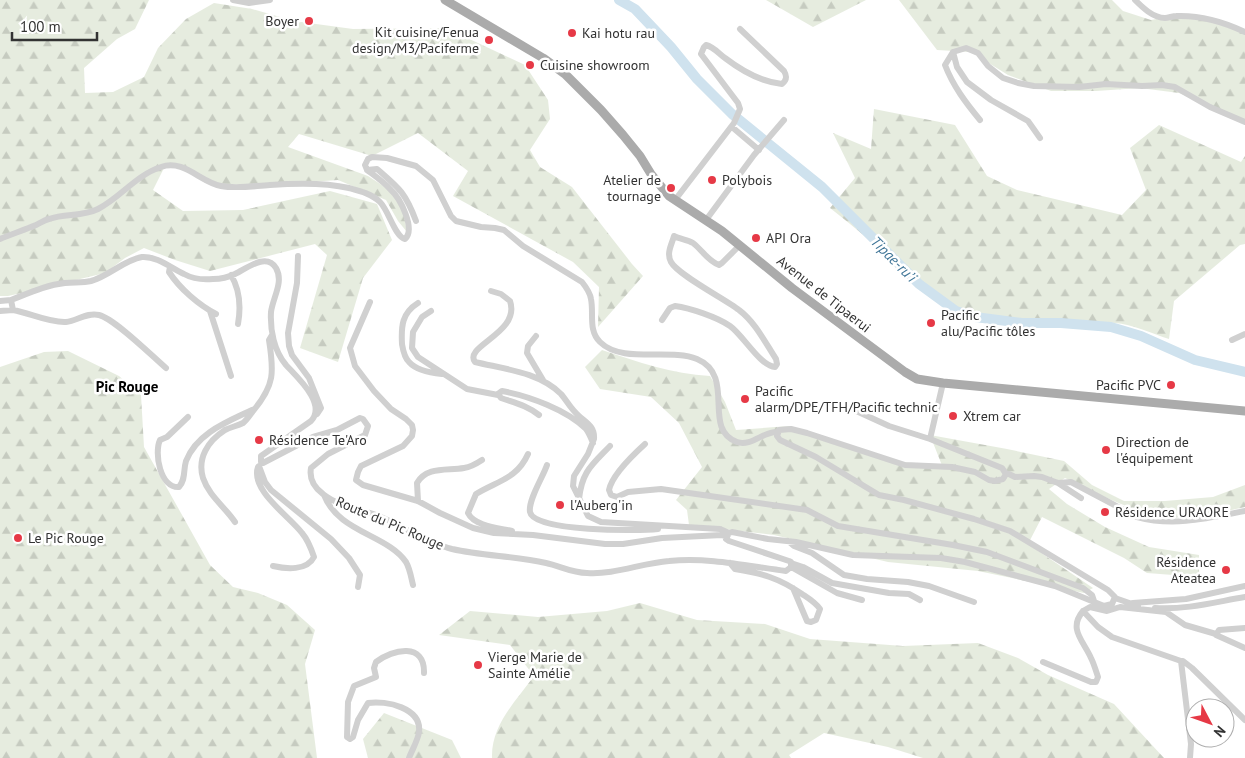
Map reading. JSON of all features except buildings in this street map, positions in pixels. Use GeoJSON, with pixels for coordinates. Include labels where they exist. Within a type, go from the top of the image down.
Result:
{"type":"FeatureCollection","features":[{"type":"Feature","properties":{"kind":"main road","name":"Avenue de Tipaerui"},"geometry":{"type":"LineString","coordinates":[[445,0],[543,58],[565,74],[601,110],[640,156],[663,189],[675,200],[706,220],[792,288],[917,379],[1245,411]]}},
{"type":"Feature","properties":{"kind":"street"},"geometry":{"type":"LineString","coordinates":[[233,0],[250,3],[270,0]]}},
{"type":"Feature","properties":{"kind":"street"},"geometry":{"type":"LineString","coordinates":[[1135,0],[1144,9],[1164,18],[1187,16],[1226,23],[1245,32]]}},
{"type":"Feature","properties":{"kind":"street"},"geometry":{"type":"LineString","coordinates":[[675,200],[734,122],[740,109],[738,103],[701,54],[704,47],[706,45],[712,47],[726,59],[760,79],[782,84],[786,77],[784,71],[740,30]]}},
{"type":"Feature","properties":{"kind":"street"},"geometry":{"type":"LineString","coordinates":[[980,120],[950,79],[945,65],[953,52],[966,48],[978,53],[988,66],[1003,78],[1018,84],[1079,88],[1106,84],[1142,86],[1162,84],[1175,87],[1210,107],[1245,122]]}},
{"type":"Feature","properties":{"kind":"street"},"geometry":{"type":"LineString","coordinates":[[953,52],[957,67],[967,82],[991,100],[1028,121],[1040,138]]}},
{"type":"Feature","properties":{"kind":"street"},"geometry":{"type":"LineString","coordinates":[[706,220],[784,120]]}},
{"type":"Feature","properties":{"kind":"street"},"geometry":{"type":"LineString","coordinates":[[734,122],[762,147]]}},
{"type":"Feature","properties":{"kind":"street"},"geometry":{"type":"LineString","coordinates":[[0,239],[50,219],[83,214],[98,209],[148,173],[168,165],[180,167],[207,182],[222,186],[237,188],[304,183],[330,184],[364,192],[381,203],[387,211],[397,234],[405,239],[409,232],[409,226],[401,203],[393,191],[367,170],[365,165],[368,159],[377,157],[416,166],[433,180],[451,216],[456,221],[504,230],[523,246],[582,282],[589,291],[591,298],[594,335],[605,347],[627,353],[690,357],[704,363],[716,377],[721,428],[737,442],[749,442],[779,430],[791,429],[830,440],[890,462],[905,465],[952,467],[976,472],[995,481],[1003,479],[1006,474]]}},
{"type":"Feature","properties":{"kind":"street"},"geometry":{"type":"LineString","coordinates":[[367,170],[377,169],[401,189],[409,202],[416,220]]}},
{"type":"Feature","properties":{"kind":"street"},"geometry":{"type":"LineString","coordinates":[[662,320],[670,308],[675,306],[720,320],[743,338],[765,363],[775,367],[777,364],[776,359],[748,318],[678,269],[670,259],[669,250],[674,236],[692,242],[709,259],[719,264],[722,264],[740,246]]}},
{"type":"Feature","properties":{"kind":"street"},"geometry":{"type":"LineString","coordinates":[[273,566],[294,568],[308,564],[314,557],[310,544],[302,532],[283,514],[264,492],[257,480],[261,456],[316,416],[321,408],[309,378],[292,354],[289,346],[288,333],[298,256]]}},
{"type":"Feature","properties":{"kind":"street"},"geometry":{"type":"LineString","coordinates":[[0,301],[11,300],[51,286],[91,281],[107,275],[135,259],[146,257],[195,278],[215,279],[231,275],[261,262],[273,264],[277,269],[278,286],[271,311],[272,335],[280,358],[310,392],[317,410],[316,416]]}},
{"type":"Feature","properties":{"kind":"street"},"geometry":{"type":"LineString","coordinates":[[170,267],[169,272],[172,277],[192,297],[213,313],[231,376]]}},
{"type":"Feature","properties":{"kind":"street"},"geometry":{"type":"LineString","coordinates":[[231,275],[236,283],[240,302],[238,324]]}},
{"type":"Feature","properties":{"kind":"street"},"geometry":{"type":"LineString","coordinates":[[491,292],[501,294],[510,301],[512,314],[503,328],[477,349],[473,354],[473,359],[475,362],[543,380]]}},
{"type":"Feature","properties":{"kind":"street"},"geometry":{"type":"LineString","coordinates":[[11,300],[13,310]]}},
{"type":"Feature","properties":{"kind":"street"},"geometry":{"type":"LineString","coordinates":[[370,302],[350,348],[355,366],[374,392],[391,409],[406,419],[412,425],[413,430],[412,436],[403,446],[361,466],[356,480],[363,485],[418,501],[473,528],[494,533],[533,535],[605,544],[623,544],[662,538],[722,535],[788,541],[854,555],[941,558],[965,562],[1046,584],[1108,606],[1112,604],[1115,598]]}},
{"type":"Feature","properties":{"kind":"street"},"geometry":{"type":"LineString","coordinates":[[418,303],[408,311],[402,322],[403,352],[408,362],[420,370],[446,375]]}},
{"type":"Feature","properties":{"kind":"street"},"geometry":{"type":"LineString","coordinates":[[0,311],[13,310],[55,321],[67,322],[89,315],[100,316],[119,328],[166,368]]}},
{"type":"Feature","properties":{"kind":"street"},"geometry":{"type":"LineString","coordinates":[[431,311],[422,317],[414,327],[412,348],[418,357],[467,389],[498,395],[501,398],[529,408],[539,415]]}},
{"type":"Feature","properties":{"kind":"street"},"geometry":{"type":"LineString","coordinates":[[1232,340],[1245,334]]}},
{"type":"Feature","properties":{"kind":"street"},"geometry":{"type":"LineString","coordinates":[[235,522],[215,498],[203,478],[201,467],[204,450],[213,439],[226,429],[244,422],[262,401],[269,386],[273,363],[269,340],[272,335]]}},
{"type":"Feature","properties":{"kind":"street"},"geometry":{"type":"LineString","coordinates":[[536,336],[528,346],[527,353],[543,380],[560,394],[578,415],[592,427],[594,433],[593,443],[573,482],[575,492],[588,516],[602,522],[669,528],[720,529],[728,535]]}},
{"type":"Feature","properties":{"kind":"street"},"geometry":{"type":"LineString","coordinates":[[930,439],[943,383]]}},
{"type":"Feature","properties":{"kind":"street"},"geometry":{"type":"LineString","coordinates":[[498,395],[502,391],[511,393],[556,408],[585,429],[593,443]]}},
{"type":"Feature","properties":{"kind":"street"},"geometry":{"type":"LineString","coordinates":[[840,404],[889,426],[930,439],[998,466],[1006,474],[1015,478],[1034,476],[1058,483],[1081,498]]}},
{"type":"Feature","properties":{"kind":"street"},"geometry":{"type":"LineString","coordinates":[[188,417],[168,437],[160,440],[158,444],[158,460],[161,469],[169,484],[173,487],[179,487],[182,484],[186,461],[198,442],[220,426],[255,409]]}},
{"type":"Feature","properties":{"kind":"street","name":"Route du Pic Rouge"},"geometry":{"type":"LineString","coordinates":[[260,464],[313,437],[337,430],[357,419],[363,419],[368,426],[365,435],[328,454],[311,468],[310,476],[317,488],[324,495],[437,544],[462,550],[546,562],[577,572],[587,573],[606,572],[670,560],[712,560],[786,570],[791,565]]}},
{"type":"Feature","properties":{"kind":"street"},"geometry":{"type":"LineString","coordinates":[[777,432],[780,440],[816,457],[879,495],[974,519],[1010,532],[1108,590],[1115,598],[1132,606],[1166,612],[1185,625],[1216,634],[1217,637],[1245,648]]}},
{"type":"Feature","properties":{"kind":"street"},"geometry":{"type":"LineString","coordinates":[[645,444],[610,483],[609,490],[611,495],[617,497],[628,492],[661,489],[807,510],[838,526],[987,552],[1083,588],[1092,595],[1094,601]]}},
{"type":"Feature","properties":{"kind":"street"},"geometry":{"type":"LineString","coordinates":[[579,500],[581,484],[586,472],[610,446]]}},
{"type":"Feature","properties":{"kind":"street"},"geometry":{"type":"LineString","coordinates":[[528,454],[519,470],[476,494],[468,513],[471,517],[488,525],[533,535]]}},
{"type":"Feature","properties":{"kind":"street"},"geometry":{"type":"LineString","coordinates":[[418,501],[417,483],[425,475],[432,471],[464,468],[482,460]]}},
{"type":"Feature","properties":{"kind":"street"},"geometry":{"type":"LineString","coordinates":[[260,464],[265,482],[271,490],[331,539],[349,558],[360,575],[358,587]]}},
{"type":"Feature","properties":{"kind":"street"},"geometry":{"type":"LineString","coordinates":[[548,465],[531,502],[530,512],[537,520],[591,529],[649,530],[669,528]]}},
{"type":"Feature","properties":{"kind":"street"},"geometry":{"type":"LineString","coordinates":[[1058,483],[1071,482],[1138,517],[1146,519],[1190,522],[1245,511]]}},
{"type":"Feature","properties":{"kind":"street"},"geometry":{"type":"LineString","coordinates":[[324,495],[328,504],[344,520],[399,554],[410,570],[413,585]]}},
{"type":"Feature","properties":{"kind":"street"},"geometry":{"type":"LineString","coordinates":[[728,535],[726,539],[728,542],[785,559],[791,565],[837,593],[862,600]]}},
{"type":"Feature","properties":{"kind":"street"},"geometry":{"type":"LineString","coordinates":[[788,541],[794,546],[812,553],[844,575],[930,586],[974,602]]}},
{"type":"Feature","properties":{"kind":"street"},"geometry":{"type":"LineString","coordinates":[[730,563],[735,569],[775,578],[793,588],[820,609],[816,620],[807,621],[793,588]]}},
{"type":"Feature","properties":{"kind":"street"},"geometry":{"type":"LineString","coordinates":[[791,565],[803,567],[832,584],[880,592],[908,594],[920,600]]}},
{"type":"Feature","properties":{"kind":"street"},"geometry":{"type":"LineString","coordinates":[[1043,662],[1091,682],[1096,682],[1098,677],[1092,659],[1075,627],[1077,618],[1083,611],[1090,607],[1107,611],[1120,607],[1186,599],[1245,586]]}},
{"type":"Feature","properties":{"kind":"street"},"geometry":{"type":"LineString","coordinates":[[1132,606],[1180,608],[1245,597]]}},
{"type":"Feature","properties":{"kind":"street"},"geometry":{"type":"LineString","coordinates":[[1083,611],[1098,627],[1112,637],[1183,661],[1245,720]]}},
{"type":"Feature","properties":{"kind":"street"},"geometry":{"type":"LineString","coordinates":[[1216,634],[1219,630],[1245,628]]}},
{"type":"Feature","properties":{"kind":"street"},"geometry":{"type":"LineString","coordinates":[[409,758],[419,732],[417,719],[409,710],[379,701],[368,703],[358,720],[353,737],[350,739],[347,737],[348,702],[354,686],[376,677],[374,668],[376,662],[391,654],[412,651],[419,654],[424,660],[424,673]]}},
{"type":"Feature","properties":{"kind":"street"},"geometry":{"type":"LineString","coordinates":[[1181,661],[1191,744],[1190,758]]}},
{"type":"Feature","properties":{"kind":"green space"},"geometry":{"type":"Polygon","coordinates":[[[0,0],[149,0],[135,29],[117,39],[84,68],[85,93],[113,92],[144,77],[158,48],[186,19],[214,3],[252,9],[294,21],[353,29],[446,28],[525,65],[548,100],[550,119],[530,150],[540,167],[572,187],[643,276],[598,327],[599,287],[573,262],[453,196],[468,171],[418,133],[372,156],[299,134],[288,147],[368,176],[391,191],[403,210],[407,232],[386,200],[338,180],[254,186],[210,183],[175,165],[165,166],[153,190],[183,211],[243,210],[330,191],[377,204],[392,240],[363,278],[338,362],[300,348],[327,255],[315,244],[210,271],[144,248],[125,258],[105,273],[8,296],[0,296],[0,0]]]}},
{"type":"Feature","properties":{"kind":"green space"},"geometry":{"type":"Polygon","coordinates":[[[766,0],[866,0],[813,27],[766,0]]]}},
{"type":"Feature","properties":{"kind":"green space"},"geometry":{"type":"Polygon","coordinates":[[[899,0],[1112,0],[1123,11],[1151,20],[1185,14],[1245,32],[1245,123],[1179,93],[1140,88],[1096,91],[1051,91],[1008,75],[971,52],[937,50],[899,0]]]}},
{"type":"Feature","properties":{"kind":"green space"},"geometry":{"type":"Polygon","coordinates":[[[874,109],[955,125],[987,176],[1017,190],[1122,215],[1146,190],[1130,148],[1159,125],[1241,162],[1245,156],[1245,244],[1240,245],[1174,301],[1169,339],[1122,324],[1013,321],[972,315],[953,308],[925,292],[830,208],[855,178],[833,133],[871,149],[874,109]]]}},
{"type":"Feature","properties":{"kind":"green space"},"geometry":{"type":"Polygon","coordinates":[[[602,350],[669,370],[710,376],[725,402],[736,430],[789,426],[890,460],[943,468],[930,435],[1064,461],[1092,485],[1124,501],[1165,501],[1213,497],[1245,485],[1245,507],[1195,516],[1172,517],[1157,515],[1109,499],[1065,478],[1049,489],[1067,504],[1105,527],[1149,547],[1199,555],[1199,577],[1147,573],[1124,558],[1042,517],[1028,544],[1093,588],[1084,593],[978,571],[888,562],[774,535],[689,525],[687,510],[676,500],[702,467],[679,423],[651,397],[600,389],[585,367],[602,350]]]}},
{"type":"Feature","properties":{"kind":"green space"},"geometry":{"type":"Polygon","coordinates":[[[68,351],[119,376],[141,395],[144,447],[210,565],[233,587],[258,593],[287,605],[315,630],[305,664],[317,758],[0,758],[0,367],[44,352],[68,351]]]}},
{"type":"Feature","properties":{"kind":"green space"},"geometry":{"type":"Polygon","coordinates":[[[640,603],[697,620],[765,624],[810,639],[903,646],[978,643],[1018,658],[1048,675],[1114,704],[1164,758],[923,758],[888,747],[824,733],[789,755],[791,758],[492,758],[493,746],[500,724],[534,676],[510,645],[439,635],[470,611],[538,617],[607,611],[640,603]]]}},
{"type":"Feature","properties":{"kind":"green space"},"geometry":{"type":"Polygon","coordinates":[[[384,713],[452,740],[461,758],[368,758],[363,739],[384,713]]]}},
{"type":"Feature","properties":{"kind":"waterway","name":"Tipae-ru’i"},"geometry":{"type":"LineString","coordinates":[[619,0],[635,9],[671,47],[697,79],[732,114],[822,187],[919,284],[956,311],[975,317],[1022,323],[1061,323],[1111,327],[1141,336],[1195,360],[1245,372]]}},
{"type":"Feature","properties":{"kind":"place","name":"Boyer"},"geometry":{"type":"Point","coordinates":[309,21]}},
{"type":"Feature","properties":{"kind":"place","name":"Kai hotu rau"},"geometry":{"type":"Point","coordinates":[572,33]}},
{"type":"Feature","properties":{"kind":"place","name":"Kit cuisine/Fenua design/M3/Paciferme"},"geometry":{"type":"Point","coordinates":[489,40]}},
{"type":"Feature","properties":{"kind":"place","name":"Cuisine showroom"},"geometry":{"type":"Point","coordinates":[530,65]}},
{"type":"Feature","properties":{"kind":"place","name":"Polybois"},"geometry":{"type":"Point","coordinates":[712,180]}},
{"type":"Feature","properties":{"kind":"place","name":"Atelier de tournage"},"geometry":{"type":"Point","coordinates":[671,188]}},
{"type":"Feature","properties":{"kind":"place","name":"API Ora"},"geometry":{"type":"Point","coordinates":[756,238]}},
{"type":"Feature","properties":{"kind":"place","name":"Pacific alu/Pacific tôles"},"geometry":{"type":"Point","coordinates":[931,323]}},
{"type":"Feature","properties":{"kind":"place","name":"Pacific PVC"},"geometry":{"type":"Point","coordinates":[1171,385]}},
{"type":"Feature","properties":{"kind":"place","name":"Pacific alarm/DPE/TFH/Pacific technic"},"geometry":{"type":"Point","coordinates":[745,399]}},
{"type":"Feature","properties":{"kind":"place","name":"Xtrem car"},"geometry":{"type":"Point","coordinates":[953,416]}},
{"type":"Feature","properties":{"kind":"place","name":"Résidence Te'Aro"},"geometry":{"type":"Point","coordinates":[259,440]}},
{"type":"Feature","properties":{"kind":"place","name":"Direction de l'équipement"},"geometry":{"type":"Point","coordinates":[1106,450]}},
{"type":"Feature","properties":{"kind":"place","name":"l'Auberg'in"},"geometry":{"type":"Point","coordinates":[560,505]}},
{"type":"Feature","properties":{"kind":"place","name":"Résidence URAORE"},"geometry":{"type":"Point","coordinates":[1105,512]}},
{"type":"Feature","properties":{"kind":"place","name":"Le Pic Rouge"},"geometry":{"type":"Point","coordinates":[18,538]}},
{"type":"Feature","properties":{"kind":"place","name":"Résidence Ateatea"},"geometry":{"type":"Point","coordinates":[1226,570]}},
{"type":"Feature","properties":{"kind":"place","name":"Vierge Marie de Sainte Amélie"},"geometry":{"type":"Point","coordinates":[478,665]}},
{"type":"Feature","properties":{"kind":"district","name":"Pic Rouge"},"geometry":{"type":"Point","coordinates":[127,386]}}]}
